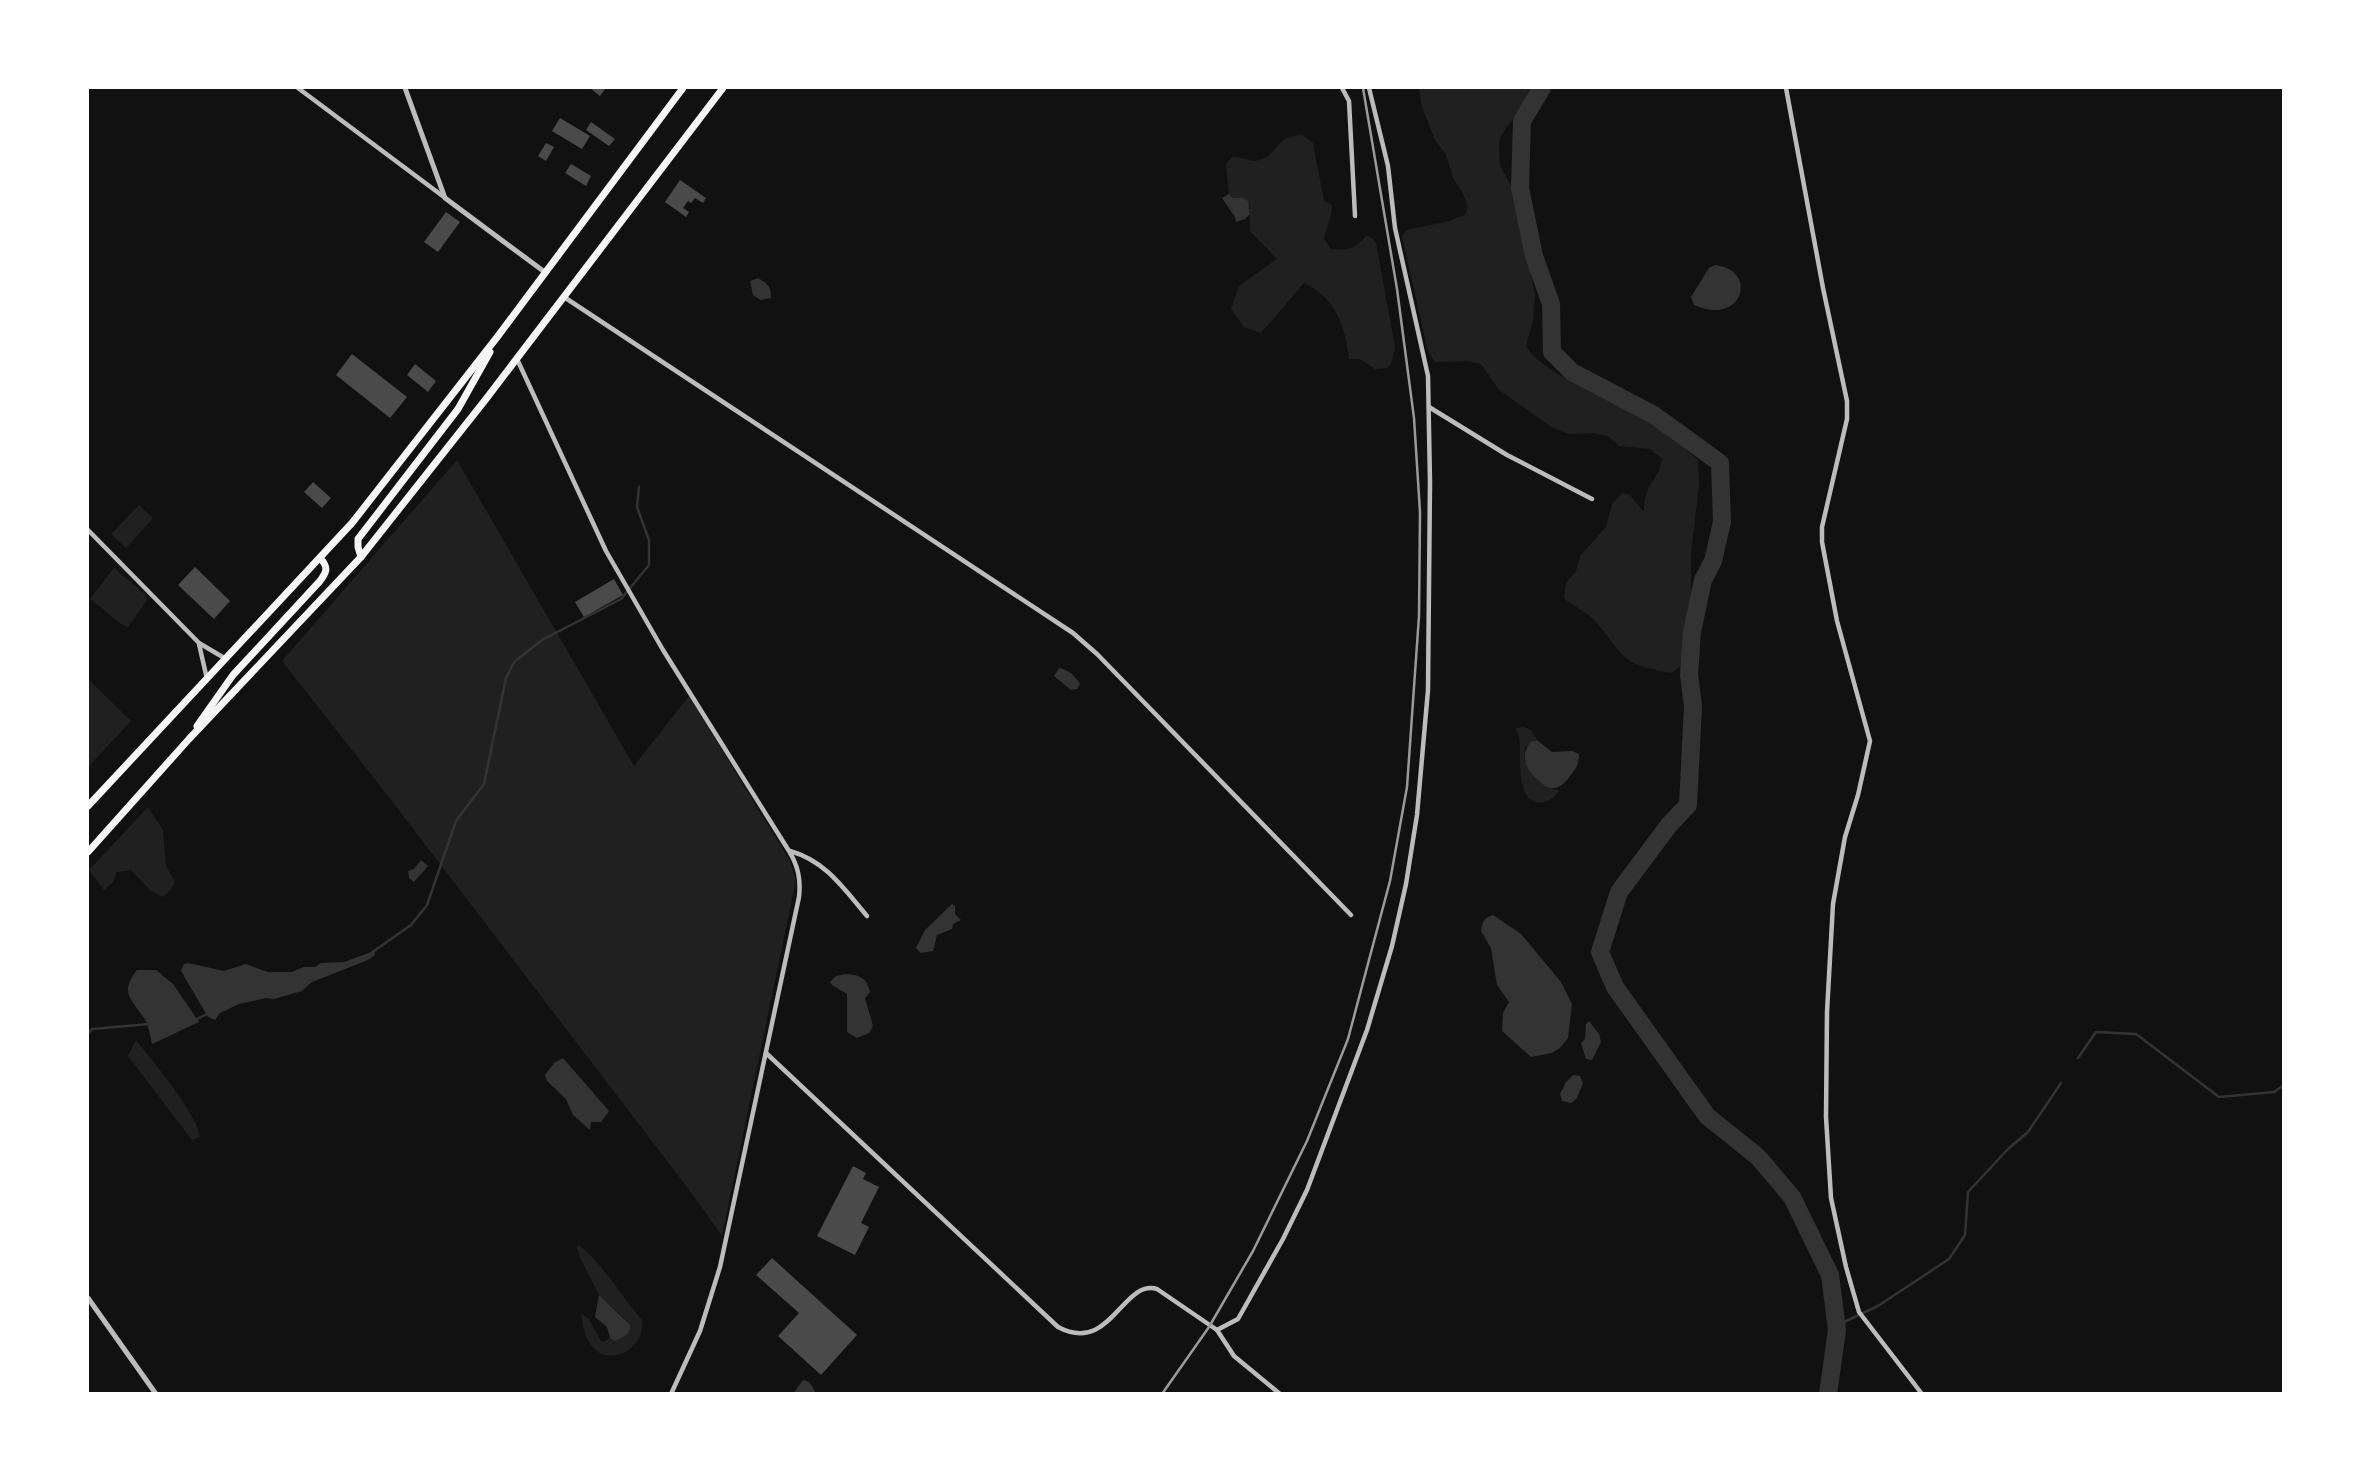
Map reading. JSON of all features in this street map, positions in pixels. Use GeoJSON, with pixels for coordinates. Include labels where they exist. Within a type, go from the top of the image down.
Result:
{"type":"FeatureCollection","features":[{"type":"Feature","properties":{"kind":"highway"},"geometry":{"type":"LineString","coordinates":[[88,806],[321,559],[383,486],[683,88]]}},
{"type":"Feature","properties":{"kind":"highway"},"geometry":{"type":"LineString","coordinates":[[88,852],[189,739],[361,556],[517,359],[723,88]]}},
{"type":"Feature","properties":{"kind":"highway"},"geometry":{"type":"LineString","coordinates":[[361,556],[358,539],[458,409],[477,379],[498,336]]}},
{"type":"Feature","properties":{"kind":"highway"},"geometry":{"type":"LineString","coordinates":[[189,739],[207,709],[233,675],[320,581],[326,572],[326,564],[321,559]]}},
{"type":"Feature","properties":{"kind":"street"},"geometry":{"type":"LineString","coordinates":[[298,88],[545,273]]}},
{"type":"Feature","properties":{"kind":"street"},"geometry":{"type":"LineString","coordinates":[[405,88],[445,198]]}},
{"type":"Feature","properties":{"kind":"street"},"geometry":{"type":"LineString","coordinates":[[1342,88],[1349,101],[1354,216]]}},
{"type":"Feature","properties":{"kind":"street"},"geometry":{"type":"LineString","coordinates":[[1217,1330],[1238,1319],[1307,1190],[1367,1030],[1392,946],[1404,896],[1418,814],[1428,690],[1428,376],[1395,228],[1388,166],[1369,88]]}},
{"type":"Feature","properties":{"kind":"street"},"geometry":{"type":"LineString","coordinates":[[1786,88],[1847,401],[1847,419],[1822,527],[1822,542],[1837,621],[1870,741],[1845,837],[1833,904],[1827,1012],[1826,1117],[1831,1198],[1846,1268],[1859,1312],[1922,1394]]}},
{"type":"Feature","properties":{"kind":"street"},"geometry":{"type":"LineString","coordinates":[[564,297],[1073,633],[1097,654],[1351,915]]}},
{"type":"Feature","properties":{"kind":"street"},"geometry":{"type":"LineString","coordinates":[[517,359],[606,551],[663,650],[797,864],[801,882],[717,1277],[700,1331],[671,1394]]}},
{"type":"Feature","properties":{"kind":"street"},"geometry":{"type":"LineString","coordinates":[[1429,407],[1507,455],[1592,499]]}},
{"type":"Feature","properties":{"kind":"street"},"geometry":{"type":"LineString","coordinates":[[88,530],[199,643],[226,659]]}},
{"type":"Feature","properties":{"kind":"street"},"geometry":{"type":"LineString","coordinates":[[199,643],[207,679]]}},
{"type":"Feature","properties":{"kind":"street"},"geometry":{"type":"LineString","coordinates":[[789,851],[806,855],[828,870],[867,916]]}},
{"type":"Feature","properties":{"kind":"street"},"geometry":{"type":"LineString","coordinates":[[766,1053],[1058,1326],[1068,1332],[1086,1333],[1109,1320],[1138,1291],[1151,1287],[1217,1330],[1234,1356],[1280,1394]]}},
{"type":"Feature","properties":{"kind":"street"},"geometry":{"type":"LineString","coordinates":[[88,1298],[156,1394]]}},
{"type":"Feature","properties":{"kind":"shaded area"},"geometry":{"type":"Polygon","coordinates":[[[1419,88],[1534,88],[1499,142],[1500,166],[1515,193],[1535,295],[1533,320],[1526,346],[1548,368],[1563,377],[1643,415],[1698,460],[1699,486],[1691,553],[1691,594],[1684,663],[1672,673],[1633,662],[1619,651],[1592,618],[1564,598],[1566,583],[1576,571],[1580,556],[1606,527],[1612,504],[1622,493],[1630,495],[1644,512],[1646,494],[1658,473],[1662,459],[1650,449],[1619,446],[1608,436],[1593,433],[1569,434],[1553,428],[1499,390],[1481,364],[1467,361],[1435,362],[1428,352],[1402,236],[1407,230],[1465,215],[1468,207],[1453,178],[1446,155],[1435,140],[1422,107],[1419,88]]]}},
{"type":"Feature","properties":{"kind":"shaded area"},"geometry":{"type":"Polygon","coordinates":[[[1301,134],[1313,143],[1324,201],[1332,205],[1324,239],[1331,249],[1337,250],[1355,246],[1366,236],[1376,243],[1395,347],[1391,364],[1387,368],[1375,369],[1360,359],[1349,359],[1345,335],[1337,314],[1324,297],[1304,283],[1261,333],[1244,327],[1231,309],[1239,286],[1277,259],[1250,231],[1250,206],[1243,198],[1229,196],[1226,164],[1232,157],[1253,161],[1263,159],[1285,139],[1301,134]]]}},
{"type":"Feature","properties":{"kind":"shaded area"},"geometry":{"type":"Polygon","coordinates":[[[1229,194],[1232,198],[1248,201],[1250,214],[1245,219],[1236,222],[1222,198],[1229,194]]]}},
{"type":"Feature","properties":{"kind":"shaded area"},"geometry":{"type":"Polygon","coordinates":[[[1715,265],[1729,269],[1737,276],[1741,286],[1739,295],[1734,303],[1724,309],[1711,310],[1694,305],[1691,297],[1709,268],[1715,265]]]}},
{"type":"Feature","properties":{"kind":"shaded area"},"geometry":{"type":"Polygon","coordinates":[[[758,278],[768,286],[771,298],[761,300],[753,295],[750,281],[758,278]]]}},
{"type":"Feature","properties":{"kind":"shaded area"},"geometry":{"type":"Polygon","coordinates":[[[457,460],[634,766],[689,696],[790,861],[796,880],[722,1236],[388,796],[282,661],[457,460]]]}},
{"type":"Feature","properties":{"kind":"shaded area"},"geometry":{"type":"Polygon","coordinates":[[[139,505],[153,518],[126,548],[111,534],[139,505]]]}},
{"type":"Feature","properties":{"kind":"shaded area"},"geometry":{"type":"Polygon","coordinates":[[[114,568],[145,594],[147,600],[128,627],[90,599],[114,568]]]}},
{"type":"Feature","properties":{"kind":"shaded area"},"geometry":{"type":"Polygon","coordinates":[[[1059,668],[1076,679],[1080,684],[1077,689],[1071,690],[1054,676],[1059,668]]]}},
{"type":"Feature","properties":{"kind":"shaded area"},"geometry":{"type":"Polygon","coordinates":[[[88,679],[131,721],[88,767],[88,679]]]}},
{"type":"Feature","properties":{"kind":"shaded area"},"geometry":{"type":"Polygon","coordinates":[[[1516,728],[1531,730],[1537,740],[1530,742],[1525,748],[1524,761],[1548,788],[1559,790],[1547,801],[1537,802],[1530,799],[1522,783],[1520,743],[1516,728]]]}},
{"type":"Feature","properties":{"kind":"shaded area"},"geometry":{"type":"Polygon","coordinates":[[[1537,740],[1552,752],[1572,751],[1579,754],[1576,767],[1559,786],[1546,786],[1528,768],[1525,753],[1530,742],[1537,740]]]}},
{"type":"Feature","properties":{"kind":"shaded area"},"geometry":{"type":"Polygon","coordinates":[[[148,807],[163,830],[166,866],[175,882],[163,897],[151,891],[131,870],[117,872],[113,882],[104,890],[89,870],[148,807]]]}},
{"type":"Feature","properties":{"kind":"shaded area"},"geometry":{"type":"Polygon","coordinates":[[[421,860],[428,866],[414,882],[409,878],[408,871],[414,869],[421,860]]]}},
{"type":"Feature","properties":{"kind":"shaded area"},"geometry":{"type":"Polygon","coordinates":[[[952,904],[955,906],[955,914],[961,920],[953,924],[952,929],[937,935],[933,951],[921,953],[916,948],[925,930],[952,904]]]}},
{"type":"Feature","properties":{"kind":"shaded area"},"geometry":{"type":"Polygon","coordinates":[[[1493,915],[1521,934],[1561,982],[1572,1004],[1568,1038],[1552,1053],[1531,1057],[1502,1031],[1503,1013],[1509,1002],[1497,985],[1491,948],[1481,931],[1487,917],[1493,915]]]}},
{"type":"Feature","properties":{"kind":"shaded area"},"geometry":{"type":"Polygon","coordinates":[[[374,951],[375,955],[368,960],[312,982],[302,991],[274,999],[266,998],[239,1004],[220,1013],[215,1020],[208,1017],[181,971],[184,964],[188,963],[224,971],[246,964],[268,972],[291,972],[304,967],[315,967],[321,963],[344,962],[374,951]]]}},
{"type":"Feature","properties":{"kind":"shaded area"},"geometry":{"type":"Polygon","coordinates":[[[137,970],[156,970],[173,984],[199,1022],[152,1044],[146,1021],[132,1002],[128,991],[131,978],[137,970]]]}},
{"type":"Feature","properties":{"kind":"shaded area"},"geometry":{"type":"Polygon","coordinates":[[[846,974],[862,978],[870,992],[865,998],[873,1026],[869,1033],[857,1038],[847,1032],[847,994],[830,982],[836,976],[846,974]]]}},
{"type":"Feature","properties":{"kind":"shaded area"},"geometry":{"type":"Polygon","coordinates":[[[1589,1021],[1599,1034],[1601,1042],[1592,1060],[1586,1059],[1581,1043],[1585,1039],[1586,1024],[1589,1021]]]}},
{"type":"Feature","properties":{"kind":"shaded area"},"geometry":{"type":"Polygon","coordinates":[[[136,1040],[183,1102],[200,1137],[192,1140],[128,1056],[136,1040]]]}},
{"type":"Feature","properties":{"kind":"shaded area"},"geometry":{"type":"Polygon","coordinates":[[[563,1058],[609,1111],[601,1122],[591,1122],[590,1130],[573,1115],[566,1099],[547,1081],[545,1075],[554,1063],[563,1058]]]}},
{"type":"Feature","properties":{"kind":"shaded area"},"geometry":{"type":"Polygon","coordinates":[[[1573,1075],[1580,1076],[1583,1083],[1577,1098],[1571,1103],[1562,1101],[1560,1094],[1573,1075]]]}},
{"type":"Feature","properties":{"kind":"shaded area"},"geometry":{"type":"Polygon","coordinates":[[[579,1245],[605,1272],[642,1320],[638,1340],[624,1352],[607,1355],[598,1352],[587,1338],[581,1314],[588,1318],[603,1342],[610,1338],[615,1341],[624,1318],[599,1295],[580,1258],[577,1247],[579,1245]]]}},
{"type":"Feature","properties":{"kind":"shaded area"},"geometry":{"type":"Polygon","coordinates":[[[599,1295],[630,1325],[624,1337],[615,1341],[610,1338],[607,1327],[595,1317],[599,1295]]]}},
{"type":"Feature","properties":{"kind":"shaded area"},"geometry":{"type":"Polygon","coordinates":[[[803,1380],[810,1383],[815,1393],[794,1393],[803,1380]]]}},
{"type":"Feature","properties":{"kind":"building"},"geometry":{"type":"Polygon","coordinates":[[[590,88],[606,88],[600,96],[590,88]]]}},
{"type":"Feature","properties":{"kind":"building"},"geometry":{"type":"Polygon","coordinates":[[[560,118],[590,136],[582,149],[552,131],[560,118]]]}},
{"type":"Feature","properties":{"kind":"building"},"geometry":{"type":"Polygon","coordinates":[[[591,122],[615,139],[609,146],[586,130],[591,122]]]}},
{"type":"Feature","properties":{"kind":"building"},"geometry":{"type":"Polygon","coordinates":[[[546,143],[554,147],[546,161],[538,156],[546,143]]]}},
{"type":"Feature","properties":{"kind":"building"},"geometry":{"type":"Polygon","coordinates":[[[571,164],[591,176],[586,186],[565,173],[571,164]]]}},
{"type":"Feature","properties":{"kind":"building"},"geometry":{"type":"Polygon","coordinates":[[[680,180],[706,198],[703,203],[695,198],[691,203],[688,201],[683,208],[689,212],[686,217],[665,202],[680,180]]]}},
{"type":"Feature","properties":{"kind":"building"},"geometry":{"type":"Polygon","coordinates":[[[446,212],[460,222],[438,252],[424,242],[446,212]]]}},
{"type":"Feature","properties":{"kind":"building"},"geometry":{"type":"Polygon","coordinates":[[[352,354],[407,397],[390,418],[336,375],[352,354]]]}},
{"type":"Feature","properties":{"kind":"building"},"geometry":{"type":"Polygon","coordinates":[[[415,364],[436,381],[428,392],[407,375],[415,364]]]}},
{"type":"Feature","properties":{"kind":"building"},"geometry":{"type":"Polygon","coordinates":[[[313,482],[331,498],[322,508],[304,492],[313,482]]]}},
{"type":"Feature","properties":{"kind":"building"},"geometry":{"type":"Polygon","coordinates":[[[195,567],[230,601],[214,619],[178,585],[195,567]]]}},
{"type":"Feature","properties":{"kind":"building"},"geometry":{"type":"Polygon","coordinates":[[[614,579],[623,595],[584,617],[575,602],[614,579]]]}},
{"type":"Feature","properties":{"kind":"building"},"geometry":{"type":"Polygon","coordinates":[[[853,1166],[866,1173],[863,1179],[879,1187],[861,1223],[869,1227],[855,1255],[817,1236],[853,1166]]]}},
{"type":"Feature","properties":{"kind":"building"},"geometry":{"type":"Polygon","coordinates":[[[772,1258],[857,1335],[821,1375],[778,1336],[799,1313],[756,1275],[772,1258]]]}},
{"type":"Feature","properties":{"kind":"waterway"},"geometry":{"type":"LineString","coordinates":[[1542,88],[1522,121],[1520,188],[1534,256],[1551,304],[1552,352],[1572,372],[1654,415],[1720,463],[1722,522],[1713,561],[1703,580],[1692,632],[1689,675],[1693,706],[1688,805],[1669,825],[1619,892],[1600,952],[1615,987],[1707,1116],[1758,1157],[1792,1197],[1830,1275],[1837,1330],[1828,1394]]}},
{"type":"Feature","properties":{"kind":"waterway"},"geometry":{"type":"LineString","coordinates":[[371,953],[411,925],[427,905],[456,821],[484,784],[506,678],[514,662],[542,640],[621,599],[649,565],[649,540],[637,507],[639,487]]}},
{"type":"Feature","properties":{"kind":"waterway"},"geometry":{"type":"LineString","coordinates":[[195,1020],[207,1014]]}},
{"type":"Feature","properties":{"kind":"waterway"},"geometry":{"type":"LineString","coordinates":[[88,1034],[92,1029],[150,1024]]}},
{"type":"Feature","properties":{"kind":"waterway"},"geometry":{"type":"LineString","coordinates":[[2078,1058],[2096,1032],[2136,1034],[2219,1097],[2274,1092],[2284,1085]]}},
{"type":"Feature","properties":{"kind":"waterway"},"geometry":{"type":"LineString","coordinates":[[1837,1330],[1842,1323],[1878,1306],[1949,1259],[1965,1235],[1968,1192],[2008,1149],[2028,1132],[2061,1083]]}},
{"type":"Feature","properties":{"kind":"railway"},"geometry":{"type":"LineString","coordinates":[[1162,1394],[1209,1327],[1253,1251],[1307,1141],[1348,1039],[1390,881],[1407,787],[1419,616],[1420,512],[1414,418],[1397,289],[1363,88]]}}]}
